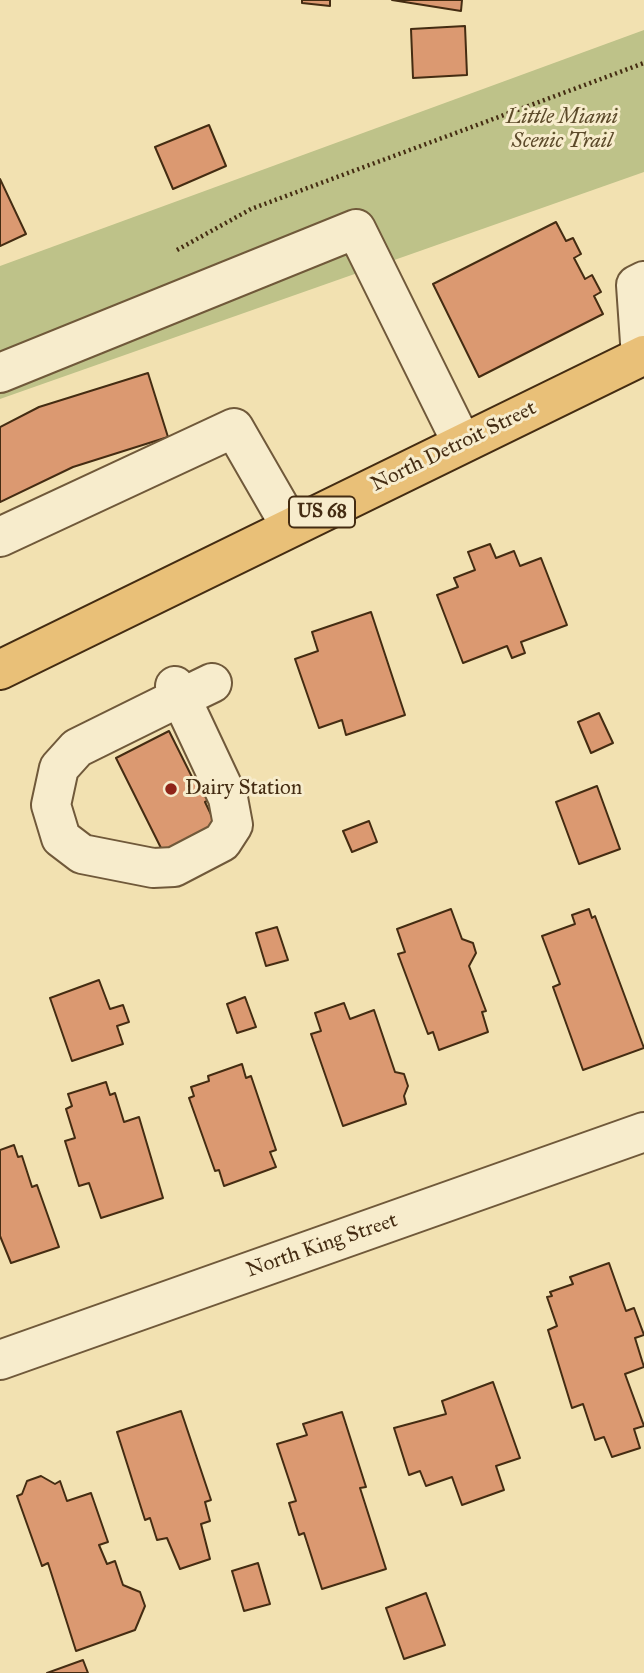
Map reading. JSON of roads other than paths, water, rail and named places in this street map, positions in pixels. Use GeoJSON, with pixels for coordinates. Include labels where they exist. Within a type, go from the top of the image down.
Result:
{"type":"FeatureCollection","features":[{"type":"Feature","properties":{"kind":"highway","name":"North Detroit Street"},"geometry":{"type":"LineString","coordinates":[[0,670],[642,356]]}},
{"type":"Feature","properties":{"kind":"street"},"geometry":{"type":"LineString","coordinates":[[0,373],[356,229],[462,443]]}},
{"type":"Feature","properties":{"kind":"street"},"geometry":{"type":"LineString","coordinates":[[642,356],[636,285],[644,281]]}},
{"type":"Feature","properties":{"kind":"street"},"geometry":{"type":"LineString","coordinates":[[0,537],[234,428],[291,527]]}},
{"type":"Feature","properties":{"kind":"street"},"geometry":{"type":"LineString","coordinates":[[189,689],[228,798],[233,825],[228,834],[222,842],[174,867],[153,868],[82,854],[61,838],[51,805],[59,768],[77,748],[189,689]]}},
{"type":"Feature","properties":{"kind":"street","name":"North King Street"},"geometry":{"type":"LineString","coordinates":[[0,1360],[644,1132]]}},
{"type":"Feature","properties":{"kind":"place","name":"Dairy Station"},"geometry":{"type":"Point","coordinates":[171,789]}},
{"type":"Feature","properties":{"kind":"park label","name":"Little Miami Scenic Trail"},"geometry":{"type":"Point","coordinates":[562,130]}}]}
